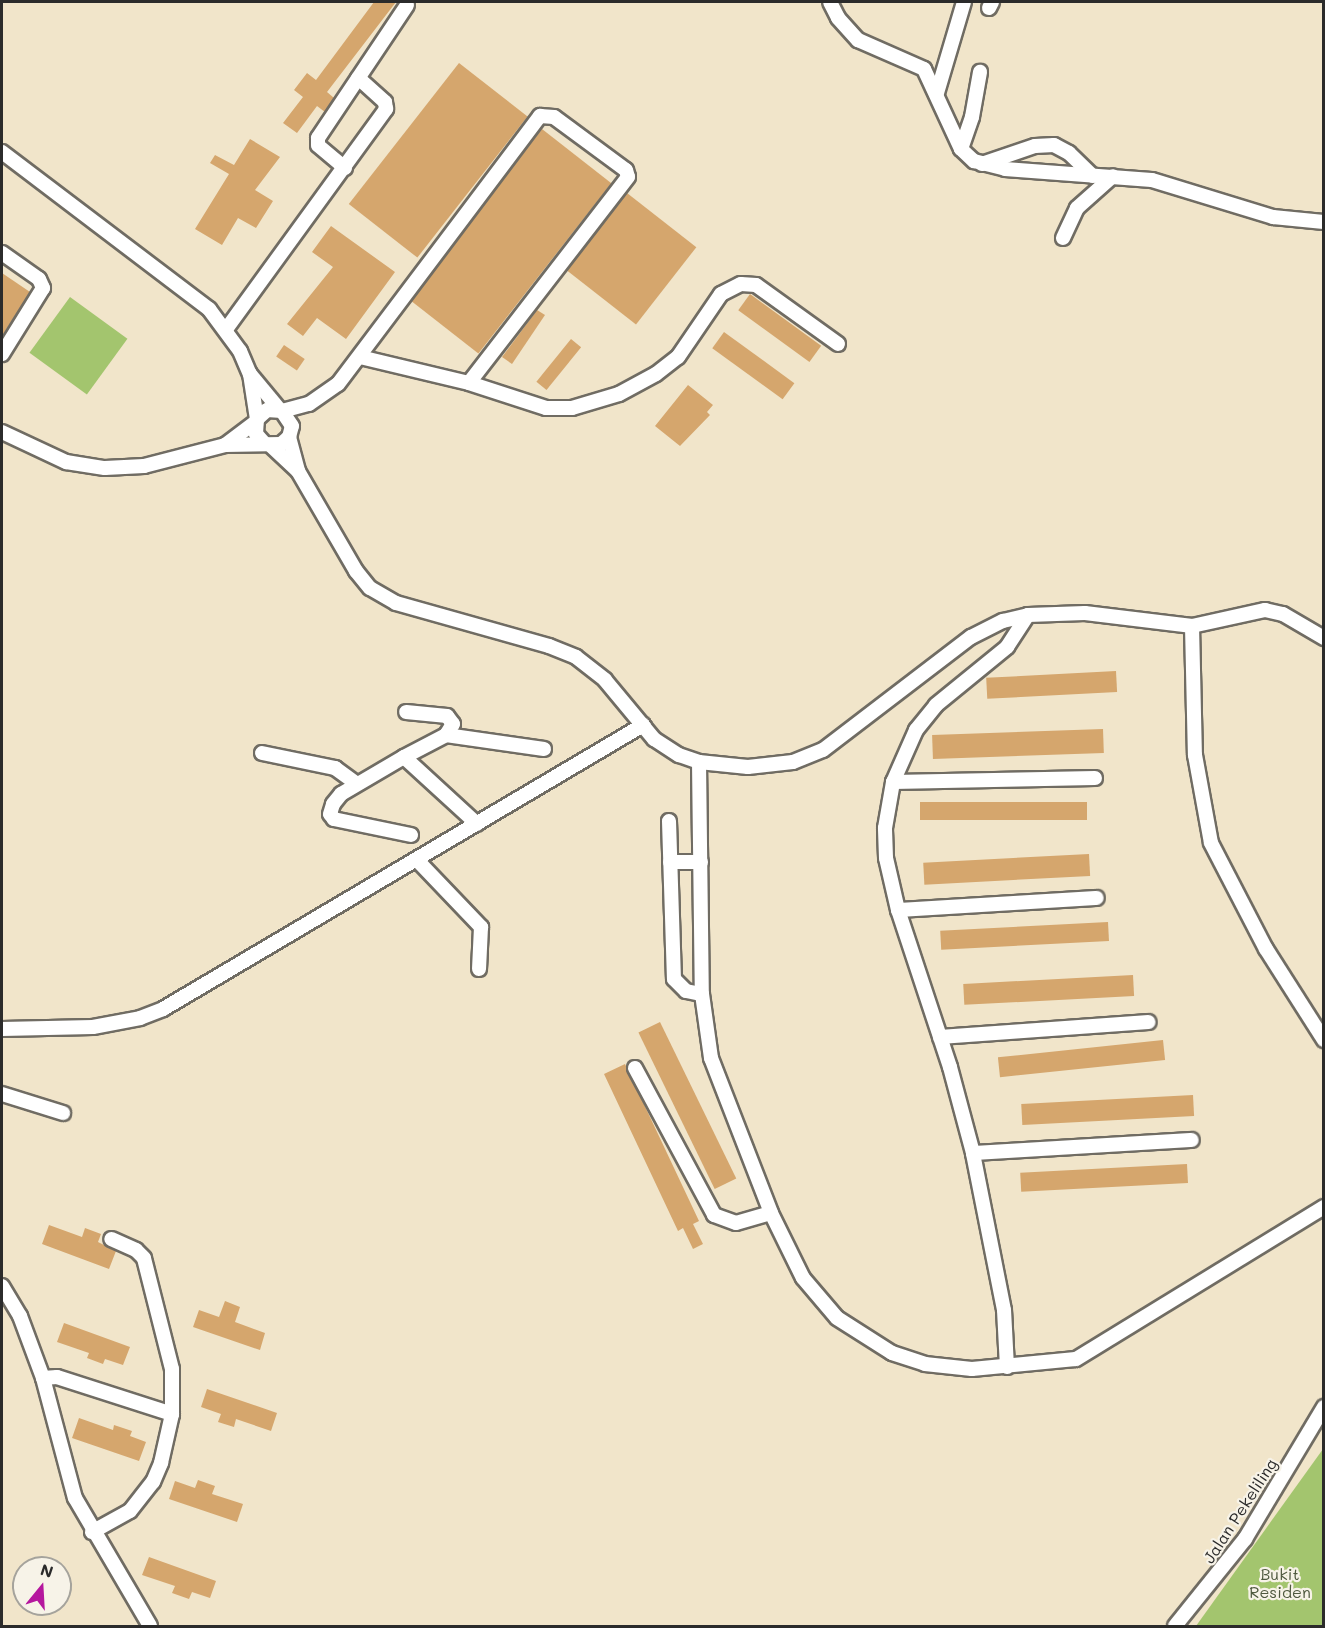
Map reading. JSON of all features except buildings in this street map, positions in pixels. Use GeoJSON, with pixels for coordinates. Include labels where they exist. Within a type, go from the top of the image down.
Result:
{"type":"FeatureCollection","features":[{"type":"Feature","properties":{"kind":"street"},"geometry":{"type":"LineString","coordinates":[[830,2],[848,32],[868,46],[917,63],[931,79],[961,149],[982,164],[1093,176],[1113,176],[1175,186],[1273,217],[1323,222]]}},
{"type":"Feature","properties":{"kind":"street"},"geometry":{"type":"LineString","coordinates":[[937,93],[964,2]]}},
{"type":"Feature","properties":{"kind":"street"},"geometry":{"type":"LineString","coordinates":[[345,168],[317,141],[408,5]]}},
{"type":"Feature","properties":{"kind":"street"},"geometry":{"type":"LineString","coordinates":[[961,149],[972,117],[980,72]]}},
{"type":"Feature","properties":{"kind":"street"},"geometry":{"type":"LineString","coordinates":[[226,328],[386,109],[385,102],[358,78]]}},
{"type":"Feature","properties":{"kind":"street"},"geometry":{"type":"LineString","coordinates":[[225,445],[267,410],[281,410],[309,404],[338,384],[540,116],[554,117],[626,170],[628,177],[469,383]]}},
{"type":"Feature","properties":{"kind":"street"},"geometry":{"type":"LineString","coordinates":[[982,164],[1035,146],[1054,145],[1069,153],[1093,176]]}},
{"type":"Feature","properties":{"kind":"street"},"geometry":{"type":"LineString","coordinates":[[2,152],[196,297],[226,328],[250,374],[291,420],[290,435],[298,471],[356,571],[375,592],[396,603],[562,650],[605,680],[664,748],[699,762],[748,767],[794,762],[823,750],[971,637],[1003,621],[1028,615],[1085,613],[1192,626],[1265,610],[1283,614],[1323,638]]}},
{"type":"Feature","properties":{"kind":"street"},"geometry":{"type":"LineString","coordinates":[[1063,238],[1077,207],[1113,176]]}},
{"type":"Feature","properties":{"kind":"street"},"geometry":{"type":"LineString","coordinates":[[2,253],[39,279],[43,288],[2,354]]}},
{"type":"Feature","properties":{"kind":"street"},"geometry":{"type":"LineString","coordinates":[[360,357],[469,383],[546,408],[572,408],[619,394],[678,357],[721,294],[741,284],[756,285],[838,344]]}},
{"type":"Feature","properties":{"kind":"street"},"geometry":{"type":"LineString","coordinates":[[250,374],[256,434],[298,471]]}},
{"type":"Feature","properties":{"kind":"street"},"geometry":{"type":"LineString","coordinates":[[2,432],[66,462],[105,468],[144,466],[225,445],[281,444],[290,435],[309,404]]}},
{"type":"Feature","properties":{"kind":"street"},"geometry":{"type":"LineString","coordinates":[[1007,1367],[1004,1310],[973,1153],[940,1037],[898,910],[886,844],[893,782],[916,730],[936,705],[1007,647],[1028,615]]}},
{"type":"Feature","properties":{"kind":"street"},"geometry":{"type":"LineString","coordinates":[[1192,626],[1195,755],[1211,843],[1266,949],[1323,1040]]}},
{"type":"Feature","properties":{"kind":"street"},"geometry":{"type":"LineString","coordinates":[[406,712],[447,716],[453,724],[446,735],[337,797],[331,817],[411,835]]}},
{"type":"Feature","properties":{"kind":"street"},"geometry":{"type":"LineString","coordinates":[[2,1029],[93,1027],[140,1018],[163,1009],[643,725]]}},
{"type":"Feature","properties":{"kind":"street"},"geometry":{"type":"LineString","coordinates":[[446,735],[544,749]]}},
{"type":"Feature","properties":{"kind":"street"},"geometry":{"type":"LineString","coordinates":[[262,753],[334,768],[357,784]]}},
{"type":"Feature","properties":{"kind":"street"},"geometry":{"type":"LineString","coordinates":[[404,757],[477,824]]}},
{"type":"Feature","properties":{"kind":"street"},"geometry":{"type":"LineString","coordinates":[[699,762],[702,994],[711,1058],[771,1214],[803,1278],[821,1302],[862,1336],[892,1353],[925,1364],[972,1369],[1056,1363],[1084,1354],[1323,1207]]}},
{"type":"Feature","properties":{"kind":"street"},"geometry":{"type":"LineString","coordinates":[[893,782],[1095,778]]}},
{"type":"Feature","properties":{"kind":"street"},"geometry":{"type":"LineString","coordinates":[[669,821],[674,979],[686,991],[702,994]]}},
{"type":"Feature","properties":{"kind":"street"},"geometry":{"type":"LineString","coordinates":[[417,860],[481,927],[478,969]]}},
{"type":"Feature","properties":{"kind":"street"},"geometry":{"type":"LineString","coordinates":[[670,862],[701,862]]}},
{"type":"Feature","properties":{"kind":"street"},"geometry":{"type":"LineString","coordinates":[[898,910],[1097,898]]}},
{"type":"Feature","properties":{"kind":"street"},"geometry":{"type":"LineString","coordinates":[[940,1037],[1148,1022]]}},
{"type":"Feature","properties":{"kind":"street"},"geometry":{"type":"LineString","coordinates":[[635,1068],[714,1215],[736,1223],[771,1214]]}},
{"type":"Feature","properties":{"kind":"street"},"geometry":{"type":"LineString","coordinates":[[2,1094],[63,1113]]}},
{"type":"Feature","properties":{"kind":"street"},"geometry":{"type":"LineString","coordinates":[[973,1153],[1192,1140]]}},
{"type":"Feature","properties":{"kind":"street"},"geometry":{"type":"LineString","coordinates":[[92,1532],[130,1511],[153,1482],[162,1463],[172,1414],[172,1369],[144,1258],[136,1250],[111,1239]]}},
{"type":"Feature","properties":{"kind":"street"},"geometry":{"type":"LineString","coordinates":[[2,1286],[20,1316],[43,1378],[68,1482],[92,1532],[150,1626]]}},
{"type":"Feature","properties":{"kind":"street"},"geometry":{"type":"LineString","coordinates":[[43,1378],[63,1379],[172,1414]]}},
{"type":"Feature","properties":{"kind":"street","name":"Jalan Pekeliling"},"geometry":{"type":"LineString","coordinates":[[1175,1626],[1245,1539],[1323,1407]]}},
{"type":"Feature","properties":{"kind":"green space"},"geometry":{"type":"Polygon","coordinates":[[[70,297],[127,339],[87,395],[29,353],[70,297]]]}},
{"type":"Feature","properties":{"kind":"green space","name":"Bukit Residen"},"geometry":{"type":"Polygon","coordinates":[[[1323,1449],[1323,1626],[1196,1626],[1323,1449]]]}}]}
